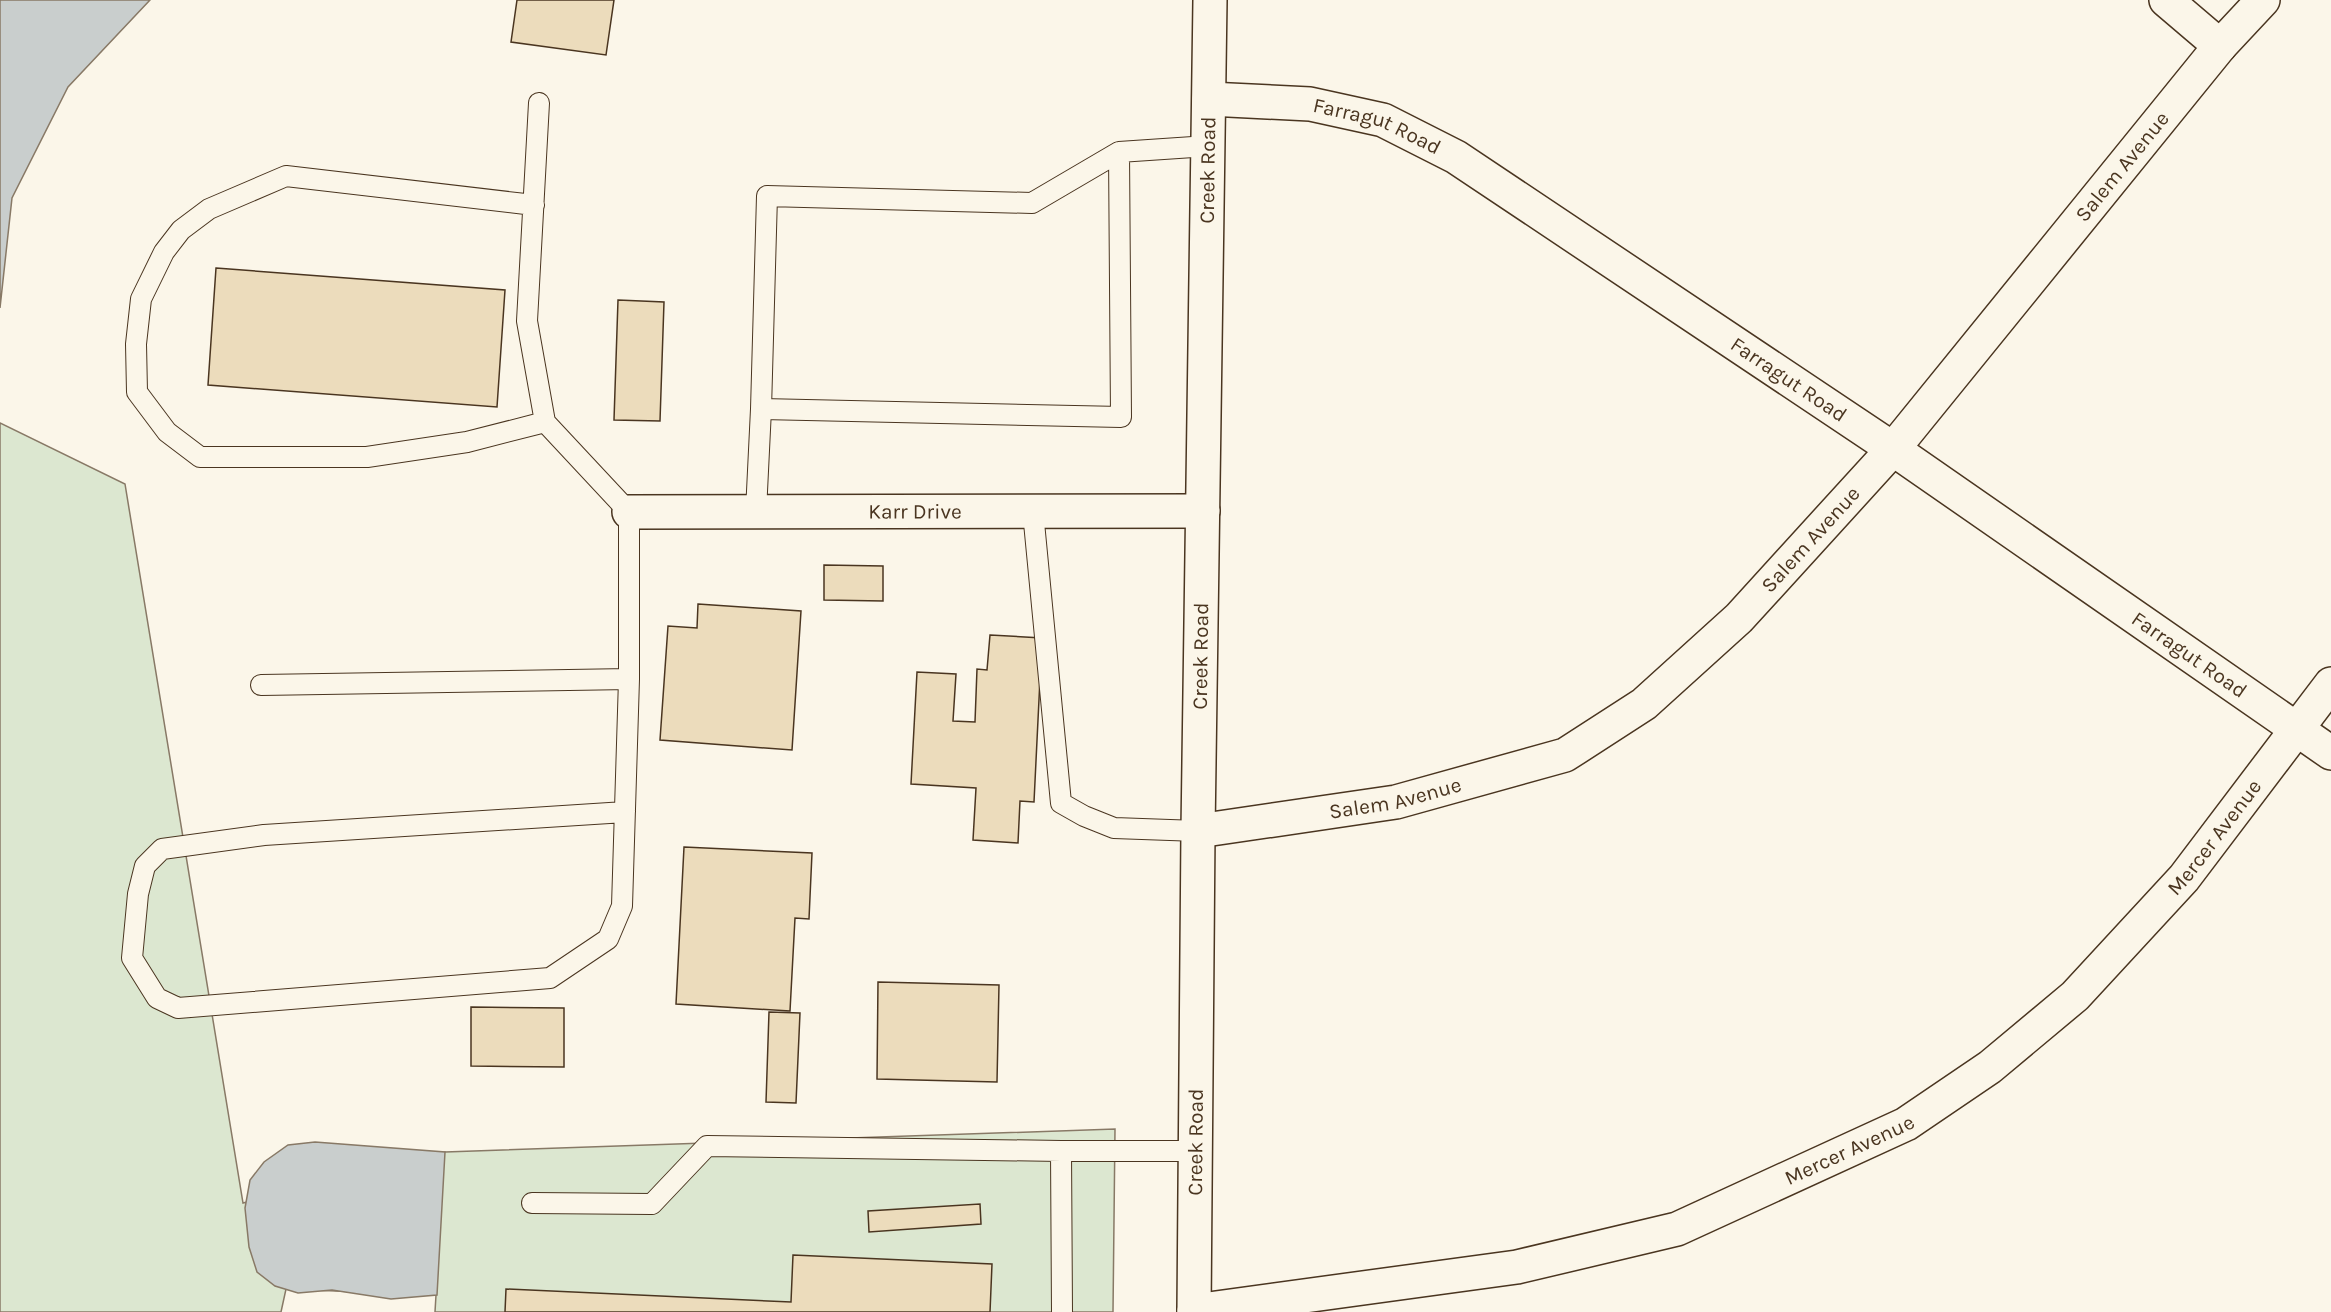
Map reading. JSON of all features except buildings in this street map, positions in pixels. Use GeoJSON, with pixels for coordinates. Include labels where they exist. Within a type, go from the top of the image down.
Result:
{"type":"FeatureCollection","features":[{"type":"Feature","properties":{"kind":"street","name":"Creek Road"},"geometry":{"type":"LineString","coordinates":[[1194,1311],[1198,831],[1210,0]]}},
{"type":"Feature","properties":{"kind":"street"},"geometry":{"type":"LineString","coordinates":[[2166,0],[2220,46]]}},
{"type":"Feature","properties":{"kind":"street","name":"Salem Avenue"},"geometry":{"type":"LineString","coordinates":[[1198,831],[1396,802],[1565,755],[1644,704],[1739,618],[1893,449],[2220,46],[2263,0]]}},
{"type":"Feature","properties":{"kind":"street","name":"Farragut Road"},"geometry":{"type":"LineString","coordinates":[[1209,99],[1310,104],[1383,120],[1456,157],[1893,449],[2331,753]]}},
{"type":"Feature","properties":{"kind":"street","name":"Karr Drive"},"geometry":{"type":"LineString","coordinates":[[629,512],[1203,511]]}},
{"type":"Feature","properties":{"kind":"street","name":"Mercer Avenue"},"geometry":{"type":"LineString","coordinates":[[1194,1311],[1518,1267],[1677,1229],[1906,1124],[1990,1067],[2075,996],[2184,878],[2331,684]]}},
{"type":"Feature","properties":{"kind":"lane"},"geometry":{"type":"LineString","coordinates":[[539,103],[527,321],[545,422],[629,512],[629,679],[625,812],[622,906],[608,939],[550,978],[178,1008],[157,998],[132,958],[138,894],[145,866],[162,849],[264,835],[625,812]]}},
{"type":"Feature","properties":{"kind":"lane"},"geometry":{"type":"LineString","coordinates":[[756,512],[767,196],[1032,203],[1119,152],[1208,146]]}},
{"type":"Feature","properties":{"kind":"lane"},"geometry":{"type":"LineString","coordinates":[[761,409],[1121,417],[1119,152]]}},
{"type":"Feature","properties":{"kind":"lane"},"geometry":{"type":"LineString","coordinates":[[534,205],[286,176],[209,209],[181,230],[165,252],[141,299],[136,344],[137,392],[166,432],[200,458],[367,457],[467,442],[545,422]]}},
{"type":"Feature","properties":{"kind":"lane"},"geometry":{"type":"LineString","coordinates":[[1033,512],[1061,802],[1084,816],[1113,828],[1198,831]]}},
{"type":"Feature","properties":{"kind":"lane"},"geometry":{"type":"LineString","coordinates":[[261,685],[629,679]]}},
{"type":"Feature","properties":{"kind":"lane"},"geometry":{"type":"LineString","coordinates":[[532,1203],[652,1204],[707,1146],[1196,1151]]}},
{"type":"Feature","properties":{"kind":"lane"},"geometry":{"type":"LineString","coordinates":[[1061,1151],[1062,1312]]}},
{"type":"Feature","properties":{"kind":"green space"},"geometry":{"type":"Polygon","coordinates":[[[0,423],[125,484],[243,1203],[445,1152],[1115,1129],[1113,1312],[435,1312],[436,1295],[286,1289],[281,1312],[0,1312],[0,423]]]}},
{"type":"Feature","properties":{"kind":"shaded area"},"geometry":{"type":"Polygon","coordinates":[[[0,0],[150,0],[68,87],[12,198],[0,308],[0,0]]]}},
{"type":"Feature","properties":{"kind":"shaded area"},"geometry":{"type":"Polygon","coordinates":[[[315,1142],[445,1152],[437,1295],[391,1299],[332,1290],[298,1293],[275,1286],[257,1272],[249,1247],[245,1208],[250,1180],[264,1162],[288,1145],[315,1142]]]}}]}
